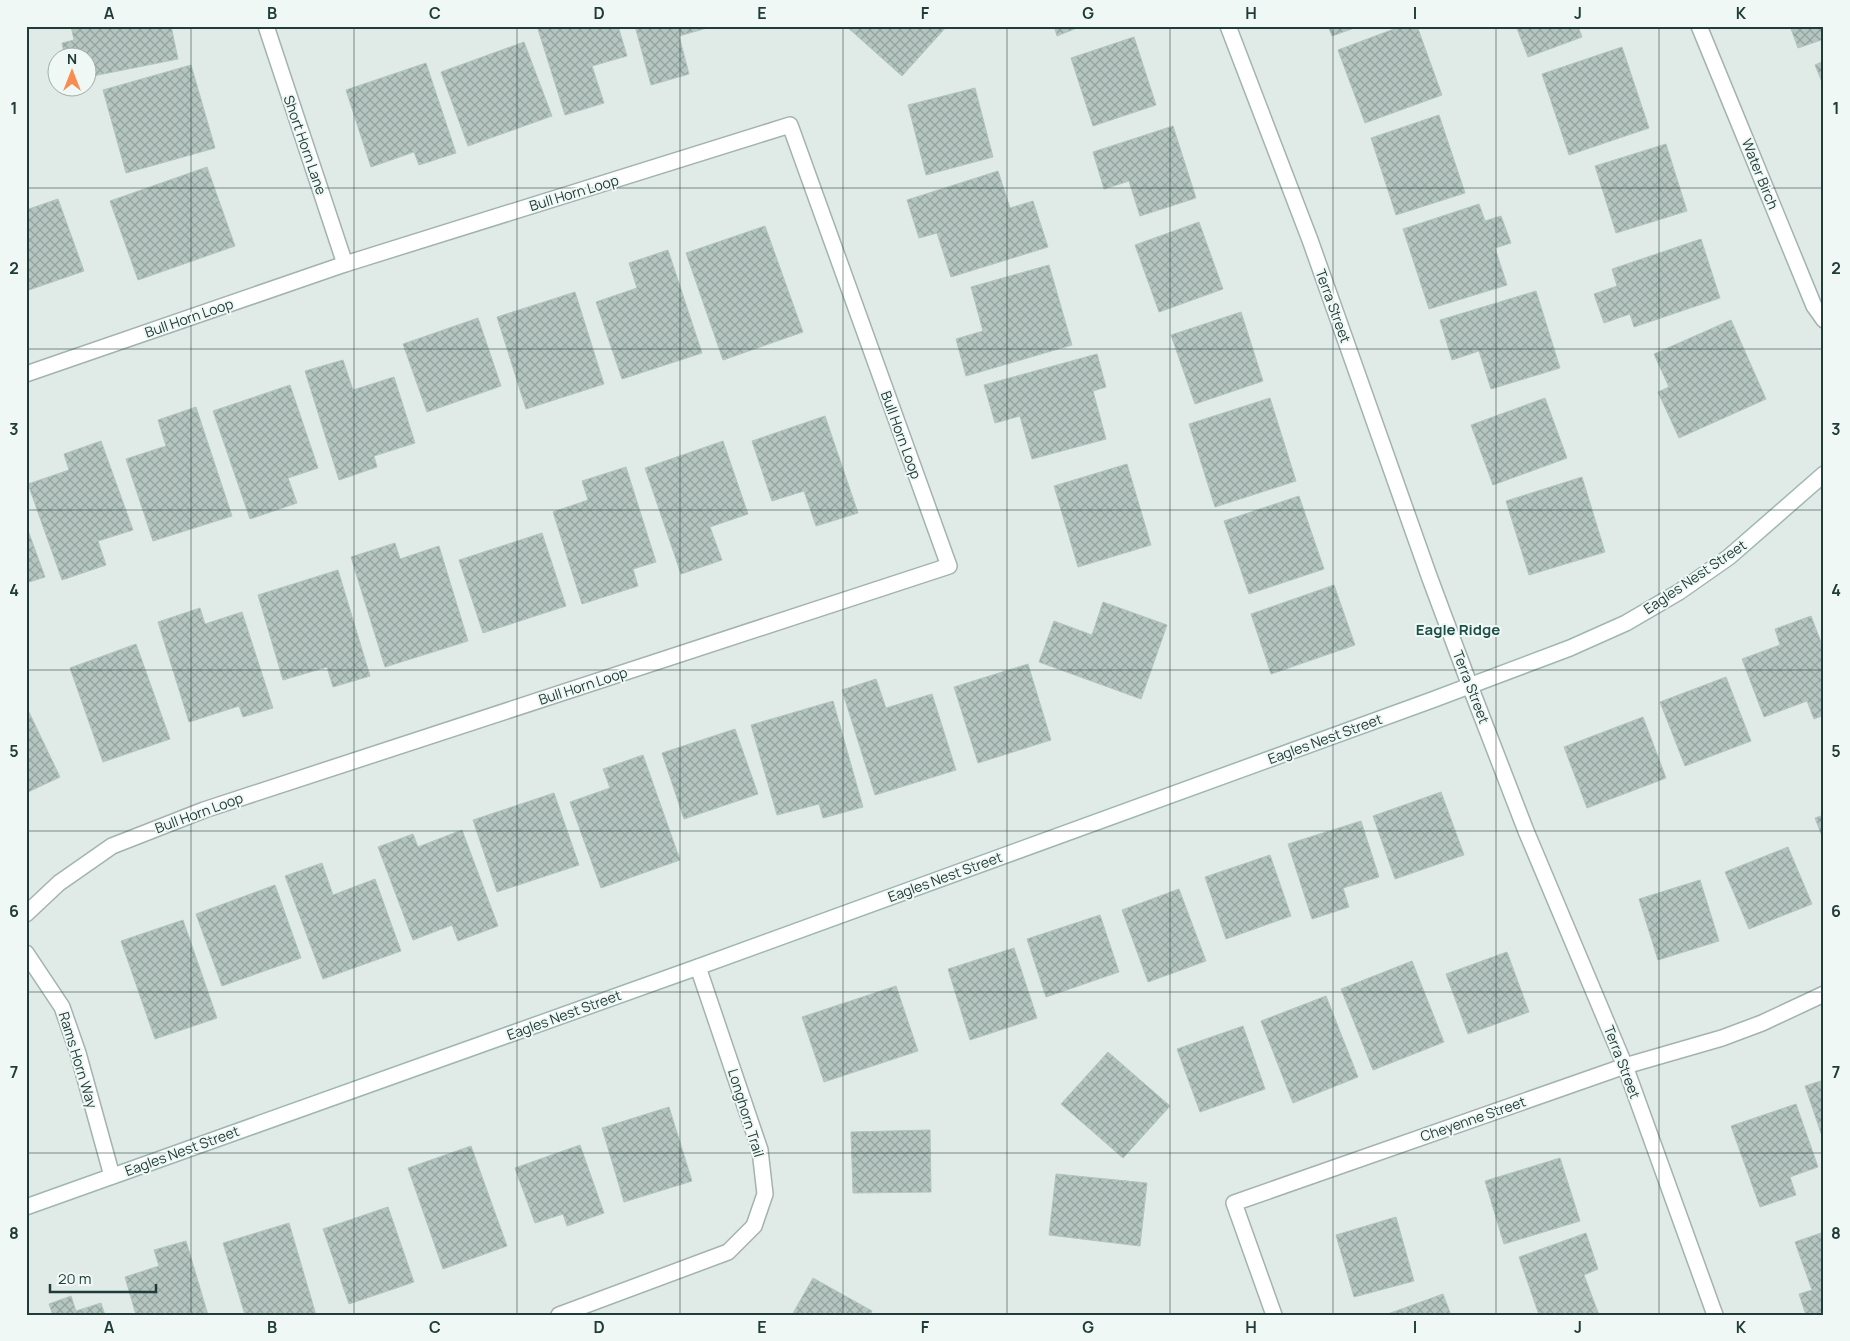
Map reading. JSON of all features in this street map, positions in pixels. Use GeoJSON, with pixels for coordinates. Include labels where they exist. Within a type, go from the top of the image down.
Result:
{"type":"FeatureCollection","features":[{"type":"Feature","properties":{"kind":"street","name":"Short Horn Lane"},"geometry":{"type":"LineString","coordinates":[[266,26],[345,264]]}},
{"type":"Feature","properties":{"kind":"street","name":"Terra Street"},"geometry":{"type":"LineString","coordinates":[[1228,26],[1310,240],[1470,686],[1526,831],[1625,1066],[1715,1315]]}},
{"type":"Feature","properties":{"kind":"street","name":"Water Birch"},"geometry":{"type":"LineString","coordinates":[[1699,26],[1814,306],[1824,320]]}},
{"type":"Feature","properties":{"kind":"street","name":"Bull Horn Loop"},"geometry":{"type":"LineString","coordinates":[[26,374],[345,264],[790,125],[949,566],[204,810],[112,846],[60,883],[26,914]]}},
{"type":"Feature","properties":{"kind":"street","name":"Eagles Nest Street"},"geometry":{"type":"LineString","coordinates":[[26,1207],[698,967],[1570,648],[1626,623],[1671,596],[1729,557],[1824,474]]}},
{"type":"Feature","properties":{"kind":"street","name":"Rams Horn Way"},"geometry":{"type":"LineString","coordinates":[[26,953],[62,1007],[78,1053],[112,1176]]}},
{"type":"Feature","properties":{"kind":"street","name":"Longhorn Trail"},"geometry":{"type":"LineString","coordinates":[[559,1315],[728,1252],[754,1226],[765,1194],[760,1150],[698,967]]}},
{"type":"Feature","properties":{"kind":"street","name":"Cheyenne Street"},"geometry":{"type":"LineString","coordinates":[[1274,1315],[1234,1203],[1625,1066],[1722,1038],[1762,1023],[1824,994]]}},
{"type":"Feature","properties":{"kind":"building"},"geometry":{"type":"Polygon","coordinates":[[[71,26],[171,26],[178,59],[98,75],[98,48],[63,48],[62,43],[74,40],[71,26]]]}},
{"type":"Feature","properties":{"kind":"building"},"geometry":{"type":"Polygon","coordinates":[[[537,26],[618,26],[627,56],[592,66],[604,103],[565,115],[537,26]]]}},
{"type":"Feature","properties":{"kind":"building"},"geometry":{"type":"Polygon","coordinates":[[[635,26],[714,26],[679,36],[689,74],[651,85],[635,26]]]}},
{"type":"Feature","properties":{"kind":"building"},"geometry":{"type":"Polygon","coordinates":[[[846,26],[947,26],[902,76],[846,26]]]}},
{"type":"Feature","properties":{"kind":"building"},"geometry":{"type":"Polygon","coordinates":[[[1054,26],[1082,26],[1057,36],[1054,26]]]}},
{"type":"Feature","properties":{"kind":"building"},"geometry":{"type":"Polygon","coordinates":[[[1328,26],[1360,26],[1332,36],[1328,26]]]}},
{"type":"Feature","properties":{"kind":"building"},"geometry":{"type":"Polygon","coordinates":[[[1402,26],[1417,26],[1442,95],[1365,123],[1338,50],[1402,26]]]}},
{"type":"Feature","properties":{"kind":"building"},"geometry":{"type":"Polygon","coordinates":[[[1516,26],[1578,26],[1582,37],[1528,57],[1516,26]]]}},
{"type":"Feature","properties":{"kind":"building"},"geometry":{"type":"Polygon","coordinates":[[[1790,26],[1824,26],[1824,39],[1798,48],[1790,26]]]}},
{"type":"Feature","properties":{"kind":"building"},"geometry":{"type":"Polygon","coordinates":[[[1134,37],[1156,105],[1093,126],[1071,58],[1134,37]]]}},
{"type":"Feature","properties":{"kind":"building"},"geometry":{"type":"Polygon","coordinates":[[[524,42],[552,116],[468,146],[441,72],[524,42]]]}},
{"type":"Feature","properties":{"kind":"building"},"geometry":{"type":"Polygon","coordinates":[[[1622,47],[1649,128],[1569,155],[1542,74],[1622,47]]]}},
{"type":"Feature","properties":{"kind":"building"},"geometry":{"type":"Polygon","coordinates":[[[1824,61],[1824,87],[1815,65],[1824,61]]]}},
{"type":"Feature","properties":{"kind":"building"},"geometry":{"type":"Polygon","coordinates":[[[426,63],[456,153],[419,165],[414,152],[371,167],[346,90],[426,63]]]}},
{"type":"Feature","properties":{"kind":"building"},"geometry":{"type":"Polygon","coordinates":[[[191,65],[215,148],[126,173],[103,90],[191,65]]]}},
{"type":"Feature","properties":{"kind":"building"},"geometry":{"type":"Polygon","coordinates":[[[975,88],[993,157],[926,175],[908,105],[975,88]]]}},
{"type":"Feature","properties":{"kind":"building"},"geometry":{"type":"Polygon","coordinates":[[[1439,115],[1465,193],[1396,215],[1371,138],[1439,115]]]}},
{"type":"Feature","properties":{"kind":"building"},"geometry":{"type":"Polygon","coordinates":[[[1173,126],[1196,198],[1140,216],[1129,181],[1104,189],[1093,152],[1173,126]]]}},
{"type":"Feature","properties":{"kind":"building"},"geometry":{"type":"Polygon","coordinates":[[[1666,144],[1687,211],[1616,233],[1595,166],[1666,144]]]}},
{"type":"Feature","properties":{"kind":"building"},"geometry":{"type":"Polygon","coordinates":[[[207,167],[235,246],[138,280],[110,201],[207,167]]]}},
{"type":"Feature","properties":{"kind":"building"},"geometry":{"type":"Polygon","coordinates":[[[998,171],[1010,208],[1033,201],[1048,247],[951,277],[937,233],[919,238],[907,200],[998,171]]]}},
{"type":"Feature","properties":{"kind":"building"},"geometry":{"type":"Polygon","coordinates":[[[58,199],[84,271],[26,291],[26,210],[58,199]]]}},
{"type":"Feature","properties":{"kind":"building"},"geometry":{"type":"Polygon","coordinates":[[[1479,204],[1485,221],[1501,216],[1511,243],[1495,248],[1507,285],[1429,309],[1403,229],[1479,204]]]}},
{"type":"Feature","properties":{"kind":"building"},"geometry":{"type":"Polygon","coordinates":[[[1199,222],[1223,289],[1159,312],[1135,245],[1199,222]]]}},
{"type":"Feature","properties":{"kind":"building"},"geometry":{"type":"Polygon","coordinates":[[[765,226],[803,332],[723,360],[686,253],[765,226]]]}},
{"type":"Feature","properties":{"kind":"building"},"geometry":{"type":"Polygon","coordinates":[[[1701,239],[1720,298],[1634,327],[1630,314],[1604,323],[1594,294],[1617,286],[1612,269],[1701,239]]]}},
{"type":"Feature","properties":{"kind":"building"},"geometry":{"type":"Polygon","coordinates":[[[668,250],[702,353],[622,379],[596,302],[637,288],[629,263],[668,250]]]}},
{"type":"Feature","properties":{"kind":"building"},"geometry":{"type":"Polygon","coordinates":[[[1049,265],[1072,345],[966,376],[956,339],[983,331],[971,287],[1049,265]]]}},
{"type":"Feature","properties":{"kind":"building"},"geometry":{"type":"Polygon","coordinates":[[[1536,291],[1560,368],[1491,389],[1479,351],[1452,360],[1440,320],[1536,291]]]}},
{"type":"Feature","properties":{"kind":"building"},"geometry":{"type":"Polygon","coordinates":[[[575,292],[604,384],[526,409],[497,317],[575,292]]]}},
{"type":"Feature","properties":{"kind":"building"},"geometry":{"type":"Polygon","coordinates":[[[1241,312],[1263,381],[1195,404],[1171,335],[1241,312]]]}},
{"type":"Feature","properties":{"kind":"building"},"geometry":{"type":"Polygon","coordinates":[[[478,318],[501,386],[427,412],[403,344],[478,318]]]}},
{"type":"Feature","properties":{"kind":"building"},"geometry":{"type":"Polygon","coordinates":[[[1731,320],[1766,399],[1679,438],[1658,392],[1669,387],[1654,354],[1731,320]]]}},
{"type":"Feature","properties":{"kind":"building"},"geometry":{"type":"Polygon","coordinates":[[[1097,354],[1106,387],[1093,391],[1106,439],[1032,459],[1020,416],[995,423],[984,385],[1097,354]]]}},
{"type":"Feature","properties":{"kind":"building"},"geometry":{"type":"Polygon","coordinates":[[[343,360],[353,390],[394,377],[415,443],[374,456],[377,467],[339,480],[305,371],[343,360]]]}},
{"type":"Feature","properties":{"kind":"building"},"geometry":{"type":"Polygon","coordinates":[[[290,385],[318,468],[288,478],[297,503],[250,519],[213,411],[290,385]]]}},
{"type":"Feature","properties":{"kind":"building"},"geometry":{"type":"Polygon","coordinates":[[[1270,398],[1296,481],[1215,507],[1189,424],[1270,398]]]}},
{"type":"Feature","properties":{"kind":"building"},"geometry":{"type":"Polygon","coordinates":[[[1545,398],[1567,458],[1493,485],[1471,425],[1545,398]]]}},
{"type":"Feature","properties":{"kind":"building"},"geometry":{"type":"Polygon","coordinates":[[[196,407],[232,516],[153,541],[126,459],[166,446],[158,420],[196,407]]]}},
{"type":"Feature","properties":{"kind":"building"},"geometry":{"type":"Polygon","coordinates":[[[825,416],[858,513],[816,526],[804,491],[772,501],[752,441],[825,416]]]}},
{"type":"Feature","properties":{"kind":"building"},"geometry":{"type":"Polygon","coordinates":[[[101,441],[133,530],[98,541],[106,565],[62,580],[28,484],[69,470],[64,454],[101,441]]]}},
{"type":"Feature","properties":{"kind":"building"},"geometry":{"type":"Polygon","coordinates":[[[723,441],[748,514],[710,527],[722,560],[681,574],[645,468],[723,441]]]}},
{"type":"Feature","properties":{"kind":"building"},"geometry":{"type":"Polygon","coordinates":[[[1127,464],[1151,545],[1078,567],[1054,486],[1127,464]]]}},
{"type":"Feature","properties":{"kind":"building"},"geometry":{"type":"Polygon","coordinates":[[[626,467],[656,562],[633,569],[638,586],[582,604],[553,512],[588,500],[582,481],[626,467]]]}},
{"type":"Feature","properties":{"kind":"building"},"geometry":{"type":"Polygon","coordinates":[[[1582,477],[1605,552],[1529,575],[1506,501],[1582,477]]]}},
{"type":"Feature","properties":{"kind":"building"},"geometry":{"type":"Polygon","coordinates":[[[1299,496],[1324,569],[1249,594],[1224,521],[1299,496]]]}},
{"type":"Feature","properties":{"kind":"building"},"geometry":{"type":"Polygon","coordinates":[[[26,525],[45,577],[26,583],[26,525]]]}},
{"type":"Feature","properties":{"kind":"building"},"geometry":{"type":"Polygon","coordinates":[[[542,533],[566,606],[483,633],[459,560],[542,533]]]}},
{"type":"Feature","properties":{"kind":"building"},"geometry":{"type":"Polygon","coordinates":[[[395,543],[400,559],[439,546],[468,641],[385,667],[351,557],[395,543]]]}},
{"type":"Feature","properties":{"kind":"building"},"geometry":{"type":"Polygon","coordinates":[[[338,570],[370,676],[333,687],[327,667],[283,680],[258,595],[338,570]]]}},
{"type":"Feature","properties":{"kind":"building"},"geometry":{"type":"Polygon","coordinates":[[[1334,585],[1355,645],[1271,674],[1251,614],[1334,585]]]}},
{"type":"Feature","properties":{"kind":"building"},"geometry":{"type":"Polygon","coordinates":[[[1103,602],[1167,625],[1141,699],[1039,662],[1054,621],[1092,635],[1103,602]]]}},
{"type":"Feature","properties":{"kind":"building"},"geometry":{"type":"Polygon","coordinates":[[[200,608],[205,624],[242,612],[273,708],[243,717],[239,706],[189,722],[158,622],[200,608]]]}},
{"type":"Feature","properties":{"kind":"building"},"geometry":{"type":"Polygon","coordinates":[[[1811,616],[1824,650],[1824,715],[1814,719],[1807,701],[1764,717],[1742,659],[1780,645],[1775,629],[1811,616]]]}},
{"type":"Feature","properties":{"kind":"building"},"geometry":{"type":"Polygon","coordinates":[[[136,644],[170,739],[103,762],[70,668],[136,644]]]}},
{"type":"Feature","properties":{"kind":"building"},"geometry":{"type":"Polygon","coordinates":[[[1028,664],[1051,740],[978,763],[954,687],[1028,664]]]}},
{"type":"Feature","properties":{"kind":"building"},"geometry":{"type":"Polygon","coordinates":[[[1726,677],[1751,741],[1685,766],[1660,702],[1726,677]]]}},
{"type":"Feature","properties":{"kind":"building"},"geometry":{"type":"Polygon","coordinates":[[[876,679],[886,708],[932,694],[956,770],[875,795],[842,690],[876,679]]]}},
{"type":"Feature","properties":{"kind":"building"},"geometry":{"type":"Polygon","coordinates":[[[833,701],[863,807],[823,818],[819,804],[777,815],[751,725],[833,701]]]}},
{"type":"Feature","properties":{"kind":"building"},"geometry":{"type":"Polygon","coordinates":[[[26,706],[60,777],[26,793],[26,706]]]}},
{"type":"Feature","properties":{"kind":"building"},"geometry":{"type":"Polygon","coordinates":[[[1643,717],[1666,778],[1587,808],[1564,747],[1643,717]]]}},
{"type":"Feature","properties":{"kind":"building"},"geometry":{"type":"Polygon","coordinates":[[[735,729],[758,794],[684,819],[662,753],[735,729]]]}},
{"type":"Feature","properties":{"kind":"building"},"geometry":{"type":"Polygon","coordinates":[[[643,755],[680,860],[601,888],[570,802],[610,788],[603,769],[643,755]]]}},
{"type":"Feature","properties":{"kind":"building"},"geometry":{"type":"Polygon","coordinates":[[[1441,792],[1464,855],[1395,879],[1373,816],[1441,792]]]}},
{"type":"Feature","properties":{"kind":"building"},"geometry":{"type":"Polygon","coordinates":[[[554,793],[579,865],[497,892],[473,820],[554,793]]]}},
{"type":"Feature","properties":{"kind":"building"},"geometry":{"type":"Polygon","coordinates":[[[1824,815],[1824,841],[1815,818],[1824,815]]]}},
{"type":"Feature","properties":{"kind":"building"},"geometry":{"type":"Polygon","coordinates":[[[1361,821],[1379,877],[1343,888],[1349,907],[1312,919],[1288,844],[1361,821]]]}},
{"type":"Feature","properties":{"kind":"building"},"geometry":{"type":"Polygon","coordinates":[[[462,830],[498,926],[458,941],[452,925],[413,940],[378,847],[413,834],[418,847],[462,830]]]}},
{"type":"Feature","properties":{"kind":"building"},"geometry":{"type":"Polygon","coordinates":[[[1788,847],[1812,904],[1749,929],[1725,872],[1788,847]]]}},
{"type":"Feature","properties":{"kind":"building"},"geometry":{"type":"Polygon","coordinates":[[[1270,855],[1291,916],[1226,939],[1205,877],[1270,855]]]}},
{"type":"Feature","properties":{"kind":"building"},"geometry":{"type":"Polygon","coordinates":[[[322,863],[333,895],[375,879],[401,951],[323,979],[285,876],[322,863]]]}},
{"type":"Feature","properties":{"kind":"building"},"geometry":{"type":"Polygon","coordinates":[[[1700,880],[1719,941],[1658,960],[1639,899],[1700,880]]]}},
{"type":"Feature","properties":{"kind":"building"},"geometry":{"type":"Polygon","coordinates":[[[275,885],[301,958],[222,986],[196,914],[275,885]]]}},
{"type":"Feature","properties":{"kind":"building"},"geometry":{"type":"Polygon","coordinates":[[[1179,889],[1206,961],[1148,982],[1122,910],[1179,889]]]}},
{"type":"Feature","properties":{"kind":"building"},"geometry":{"type":"Polygon","coordinates":[[[1100,915],[1119,972],[1046,997],[1027,939],[1100,915]]]}},
{"type":"Feature","properties":{"kind":"building"},"geometry":{"type":"Polygon","coordinates":[[[183,920],[217,1018],[155,1039],[121,941],[183,920]]]}},
{"type":"Feature","properties":{"kind":"building"},"geometry":{"type":"Polygon","coordinates":[[[1014,948],[1037,1018],[970,1040],[948,969],[1014,948]]]}},
{"type":"Feature","properties":{"kind":"building"},"geometry":{"type":"Polygon","coordinates":[[[1507,952],[1529,1012],[1468,1034],[1446,974],[1507,952]]]}},
{"type":"Feature","properties":{"kind":"building"},"geometry":{"type":"Polygon","coordinates":[[[1412,961],[1444,1042],[1373,1070],[1341,989],[1412,961]]]}},
{"type":"Feature","properties":{"kind":"building"},"geometry":{"type":"Polygon","coordinates":[[[896,986],[918,1051],[824,1082],[802,1017],[896,986]]]}},
{"type":"Feature","properties":{"kind":"building"},"geometry":{"type":"Polygon","coordinates":[[[1326,996],[1358,1077],[1293,1103],[1261,1021],[1326,996]]]}},
{"type":"Feature","properties":{"kind":"building"},"geometry":{"type":"Polygon","coordinates":[[[1243,1026],[1265,1089],[1200,1112],[1177,1049],[1243,1026]]]}},
{"type":"Feature","properties":{"kind":"building"},"geometry":{"type":"Polygon","coordinates":[[[1108,1052],[1170,1106],[1123,1158],[1061,1104],[1108,1052]]]}},
{"type":"Feature","properties":{"kind":"building"},"geometry":{"type":"Polygon","coordinates":[[[1824,1080],[1824,1142],[1805,1086],[1824,1080]]]}},
{"type":"Feature","properties":{"kind":"building"},"geometry":{"type":"Polygon","coordinates":[[[1796,1104],[1818,1167],[1790,1177],[1796,1195],[1760,1207],[1731,1126],[1796,1104]]]}},
{"type":"Feature","properties":{"kind":"building"},"geometry":{"type":"Polygon","coordinates":[[[669,1107],[692,1181],[624,1202],[602,1128],[669,1107]]]}},
{"type":"Feature","properties":{"kind":"building"},"geometry":{"type":"Polygon","coordinates":[[[930,1130],[931,1192],[853,1193],[851,1132],[930,1130]]]}},
{"type":"Feature","properties":{"kind":"building"},"geometry":{"type":"Polygon","coordinates":[[[580,1145],[604,1213],[567,1226],[563,1214],[535,1223],[515,1168],[580,1145]]]}},
{"type":"Feature","properties":{"kind":"building"},"geometry":{"type":"Polygon","coordinates":[[[471,1146],[507,1246],[443,1269],[408,1168],[471,1146]]]}},
{"type":"Feature","properties":{"kind":"building"},"geometry":{"type":"Polygon","coordinates":[[[1560,1158],[1580,1221],[1504,1244],[1485,1181],[1560,1158]]]}},
{"type":"Feature","properties":{"kind":"building"},"geometry":{"type":"Polygon","coordinates":[[[1056,1174],[1147,1183],[1140,1246],[1049,1235],[1056,1174]]]}},
{"type":"Feature","properties":{"kind":"building"},"geometry":{"type":"Polygon","coordinates":[[[388,1207],[414,1282],[349,1304],[323,1229],[388,1207]]]}},
{"type":"Feature","properties":{"kind":"building"},"geometry":{"type":"Polygon","coordinates":[[[1396,1217],[1414,1281],[1354,1297],[1336,1235],[1396,1217]]]}},
{"type":"Feature","properties":{"kind":"building"},"geometry":{"type":"Polygon","coordinates":[[[289,1223],[316,1315],[245,1315],[223,1243],[289,1223]]]}},
{"type":"Feature","properties":{"kind":"building"},"geometry":{"type":"Polygon","coordinates":[[[1824,1232],[1824,1315],[1806,1315],[1799,1294],[1812,1290],[1795,1242],[1824,1232]]]}},
{"type":"Feature","properties":{"kind":"building"},"geometry":{"type":"Polygon","coordinates":[[[1586,1233],[1598,1269],[1584,1275],[1599,1315],[1539,1315],[1519,1257],[1586,1233]]]}},
{"type":"Feature","properties":{"kind":"building"},"geometry":{"type":"Polygon","coordinates":[[[186,1241],[208,1315],[136,1315],[125,1277],[159,1266],[154,1250],[186,1241]]]}},
{"type":"Feature","properties":{"kind":"building"},"geometry":{"type":"Polygon","coordinates":[[[813,1278],[872,1311],[870,1315],[792,1315],[813,1278]]]}},
{"type":"Feature","properties":{"kind":"building"},"geometry":{"type":"Polygon","coordinates":[[[1443,1294],[1451,1315],[1385,1315],[1443,1294]]]}},
{"type":"Feature","properties":{"kind":"building"},"geometry":{"type":"Polygon","coordinates":[[[71,1296],[76,1311],[101,1303],[105,1315],[53,1315],[49,1304],[71,1296]]]}},
{"type":"Feature","properties":{"kind":"district","name":"Eagle Ridge"},"geometry":{"type":"Point","coordinates":[1458,630]}}]}
